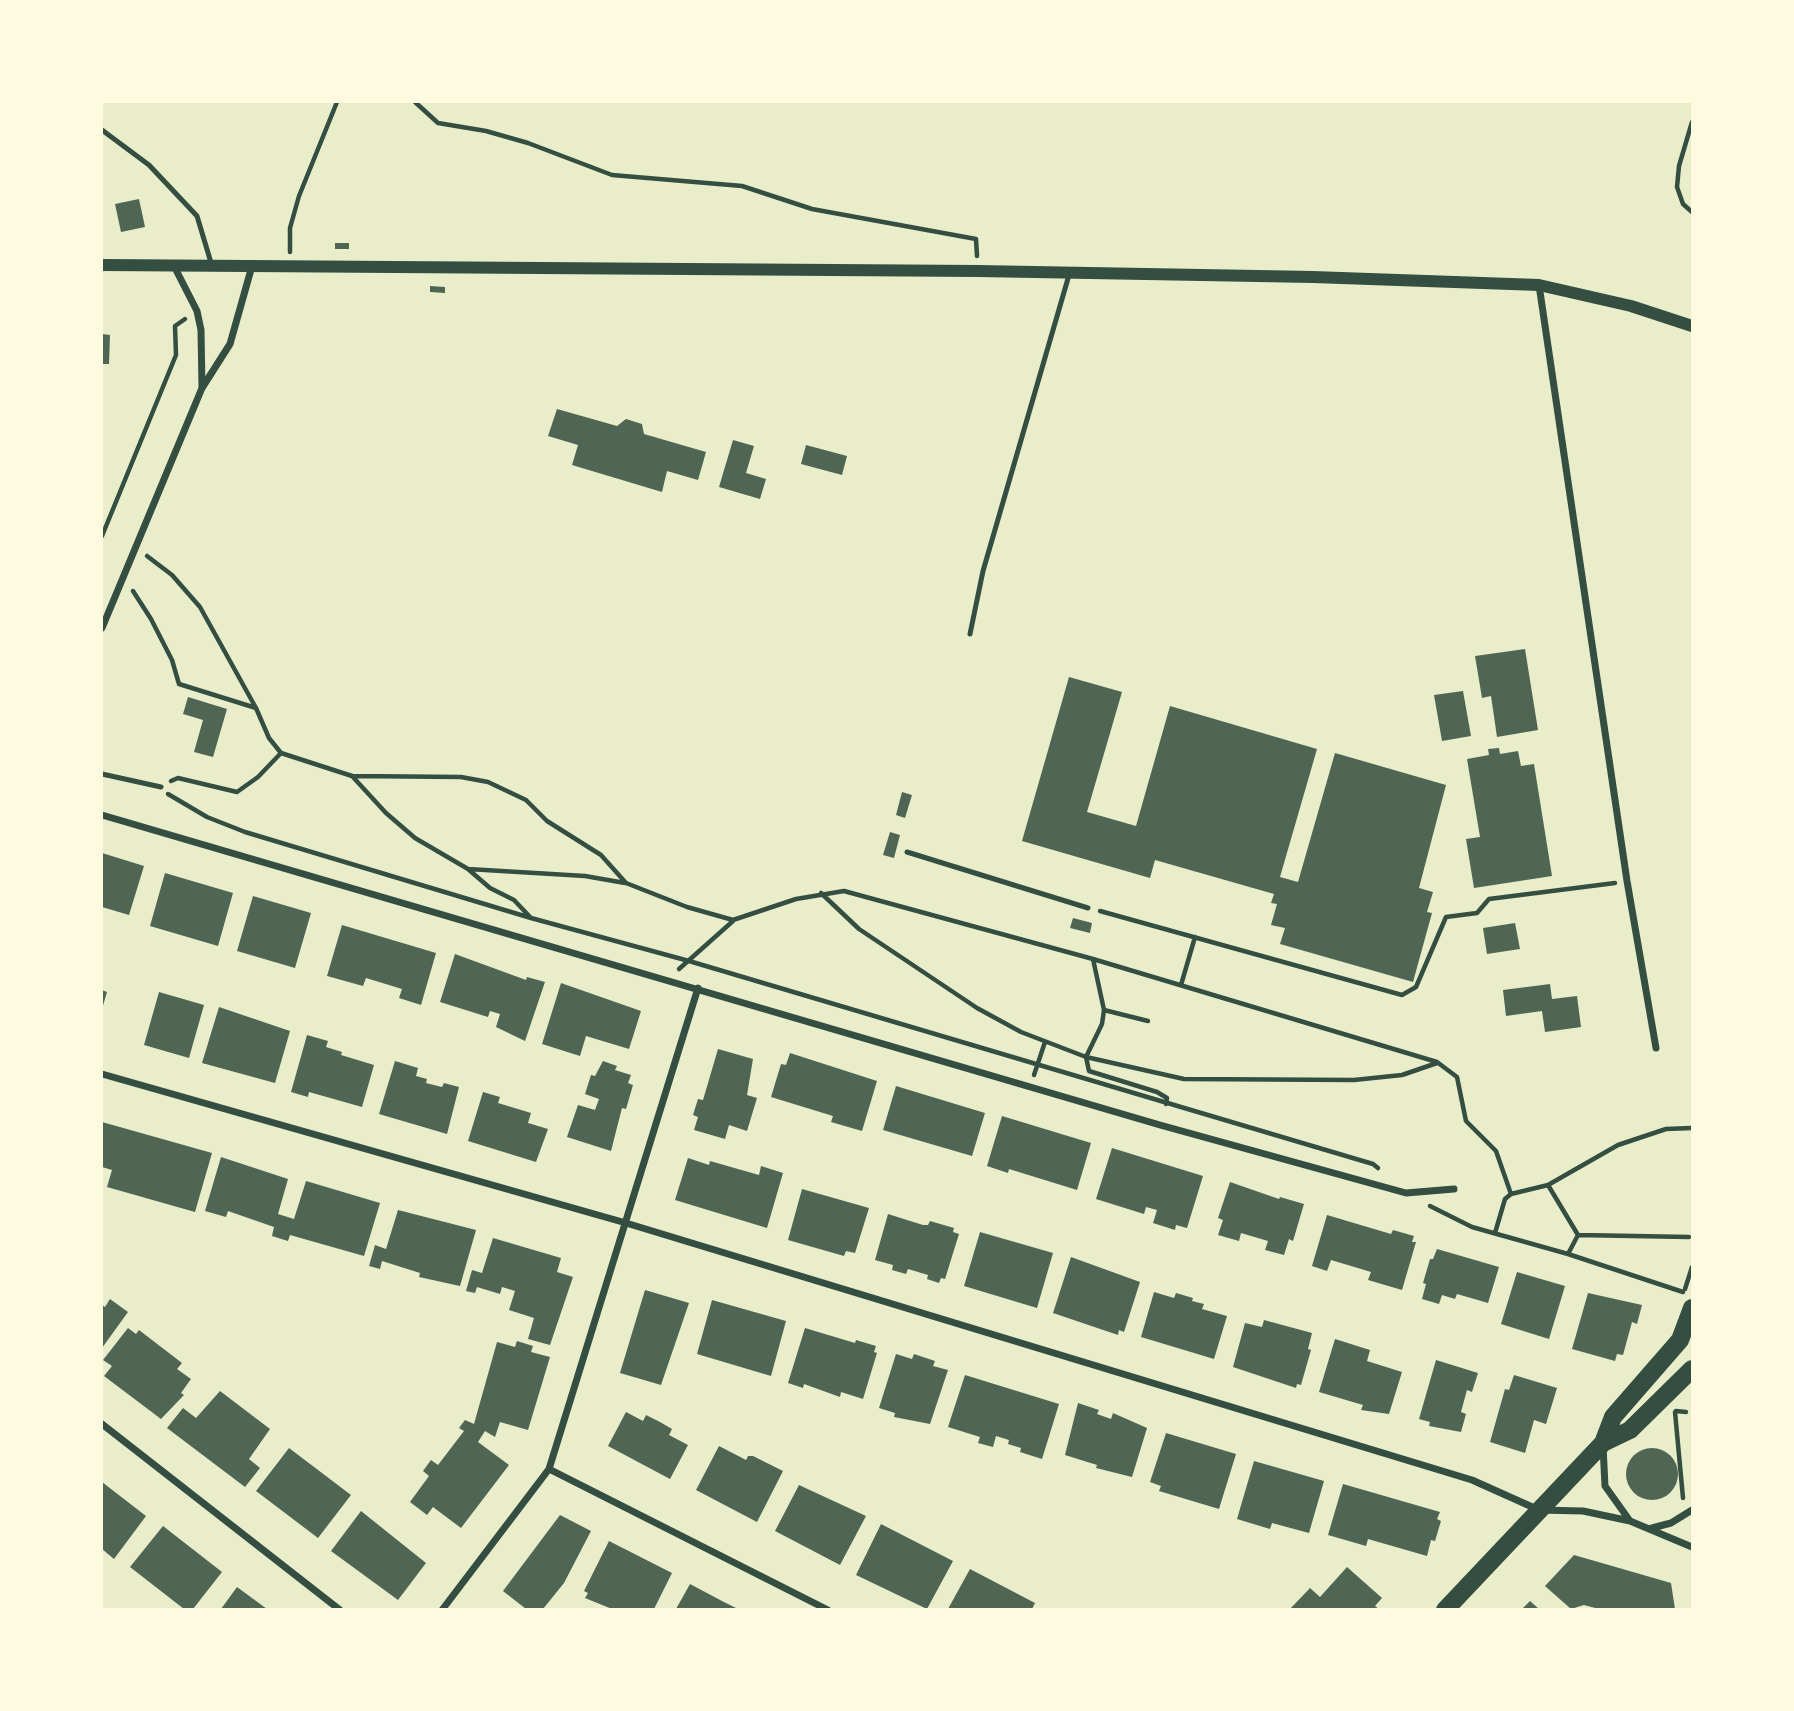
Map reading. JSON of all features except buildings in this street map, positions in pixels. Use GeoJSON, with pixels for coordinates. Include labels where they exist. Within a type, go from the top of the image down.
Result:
{"type":"FeatureCollection","features":[{"type":"Feature","properties":{"kind":"main road"},"geometry":{"type":"LineString","coordinates":[[1445,1609],[1602,1443],[1613,1417],[1680,1340],[1688,1300]]}},
{"type":"Feature","properties":{"kind":"main road"},"geometry":{"type":"LineString","coordinates":[[1602,1443],[1630,1430],[1692,1369]]}},
{"type":"Feature","properties":{"kind":"street"},"geometry":{"type":"LineString","coordinates":[[102,265],[978,271],[1069,275],[1313,277],[1539,285],[1632,306],[1692,326]]}},
{"type":"Feature","properties":{"kind":"street"},"geometry":{"type":"LineString","coordinates":[[174,266],[197,311],[201,330],[202,388]]}},
{"type":"Feature","properties":{"kind":"street"},"geometry":{"type":"LineString","coordinates":[[102,628],[202,388],[230,344],[252,267]]}},
{"type":"Feature","properties":{"kind":"street"},"geometry":{"type":"LineString","coordinates":[[1539,285],[1627,881],[1656,1048]]}},
{"type":"Feature","properties":{"kind":"street"},"geometry":{"type":"LineString","coordinates":[[102,815],[1160,1125],[1406,1194],[1454,1189]]}},
{"type":"Feature","properties":{"kind":"street"},"geometry":{"type":"LineString","coordinates":[[442,1609],[549,1469],[698,988]]}},
{"type":"Feature","properties":{"kind":"street"},"geometry":{"type":"LineString","coordinates":[[102,1074],[626,1223],[1472,1480],[1539,1510],[1583,1511],[1630,1521],[1692,1547]]}},
{"type":"Feature","properties":{"kind":"street"},"geometry":{"type":"LineString","coordinates":[[102,1424],[340,1609]]}},
{"type":"Feature","properties":{"kind":"street"},"geometry":{"type":"LineString","coordinates":[[1602,1443],[1605,1486],[1630,1521]]}},
{"type":"Feature","properties":{"kind":"street"},"geometry":{"type":"LineString","coordinates":[[549,1469],[828,1609]]}},
{"type":"Feature","properties":{"kind":"street"},"geometry":{"type":"LineString","coordinates":[[1651,1528],[1671,1523],[1692,1510]]}},
{"type":"Feature","properties":{"kind":"lane"},"geometry":{"type":"LineString","coordinates":[[102,130],[149,165],[197,216],[212,266]]}},
{"type":"Feature","properties":{"kind":"lane"},"geometry":{"type":"LineString","coordinates":[[970,634],[983,571],[1062,308],[1069,275]]}},
{"type":"Feature","properties":{"kind":"lane"},"geometry":{"type":"LineString","coordinates":[[102,774],[161,787]]}},
{"type":"Feature","properties":{"kind":"lane"},"geometry":{"type":"LineString","coordinates":[[907,852],[1088,908]]}},
{"type":"Feature","properties":{"kind":"path"},"geometry":{"type":"LineString","coordinates":[[289,267],[290,228],[299,196],[337,102]]}},
{"type":"Feature","properties":{"kind":"path"},"geometry":{"type":"LineString","coordinates":[[415,102],[438,123],[486,131],[528,143],[612,175],[742,186],[812,209],[976,239],[978,271]]}},
{"type":"Feature","properties":{"kind":"path"},"geometry":{"type":"LineString","coordinates":[[1692,122],[1679,166],[1677,187],[1683,204],[1692,212]]}},
{"type":"Feature","properties":{"kind":"path"},"geometry":{"type":"LineString","coordinates":[[102,536],[176,355],[176,326],[197,311]]}},
{"type":"Feature","properties":{"kind":"path"},"geometry":{"type":"LineString","coordinates":[[134,547],[172,575],[200,607],[256,708],[269,738],[281,753],[352,776],[461,777],[511,791],[526,800],[547,821],[601,855],[626,883]]}},
{"type":"Feature","properties":{"kind":"path"},"geometry":{"type":"LineString","coordinates":[[122,576],[152,619],[172,660],[179,684],[256,708]]}},
{"type":"Feature","properties":{"kind":"path"},"geometry":{"type":"LineString","coordinates":[[281,753],[258,777],[237,792],[178,778],[161,787],[172,798],[245,832],[1373,1164],[1406,1194],[1472,1227],[1568,1254],[1688,1300],[1692,1267]]}},
{"type":"Feature","properties":{"kind":"path"},"geometry":{"type":"LineString","coordinates":[[352,776],[386,813],[415,838],[468,869],[490,888],[514,900],[531,918]]}},
{"type":"Feature","properties":{"kind":"path"},"geometry":{"type":"LineString","coordinates":[[468,869],[585,876],[626,883],[687,907],[733,920]]}},
{"type":"Feature","properties":{"kind":"path"},"geometry":{"type":"LineString","coordinates":[[1088,908],[1402,995],[1416,987],[1446,917],[1477,913],[1489,899],[1627,881]]}},
{"type":"Feature","properties":{"kind":"path"},"geometry":{"type":"LineString","coordinates":[[666,980],[733,920],[821,892],[844,891],[1093,959],[1437,1062],[1457,1077],[1466,1121],[1496,1152],[1511,1194]]}},
{"type":"Feature","properties":{"kind":"path"},"geometry":{"type":"LineString","coordinates":[[821,892],[859,929],[977,1008],[1045,1042],[1086,1057],[1184,1079],[1354,1080],[1402,1075],[1437,1062]]}},
{"type":"Feature","properties":{"kind":"path"},"geometry":{"type":"LineString","coordinates":[[1181,985],[1195,937]]}},
{"type":"Feature","properties":{"kind":"path"},"geometry":{"type":"LineString","coordinates":[[1093,959],[1104,1010],[1102,1024],[1086,1057],[1089,1071],[1157,1092],[1167,1098],[1160,1125]]}},
{"type":"Feature","properties":{"kind":"path"},"geometry":{"type":"LineString","coordinates":[[1104,1010],[1149,1021]]}},
{"type":"Feature","properties":{"kind":"path"},"geometry":{"type":"LineString","coordinates":[[1037,1065],[1045,1042]]}},
{"type":"Feature","properties":{"kind":"path"},"geometry":{"type":"LineString","coordinates":[[1495,1233],[1505,1199],[1511,1194],[1548,1185],[1590,1159],[1629,1140],[1666,1129],[1692,1128]]}},
{"type":"Feature","properties":{"kind":"path"},"geometry":{"type":"LineString","coordinates":[[1548,1185],[1578,1235]]}},
{"type":"Feature","properties":{"kind":"path"},"geometry":{"type":"LineString","coordinates":[[1578,1235],[1689,1237]]}},
{"type":"Feature","properties":{"kind":"path"},"geometry":{"type":"LineString","coordinates":[[1568,1254],[1578,1235]]}},
{"type":"Feature","properties":{"kind":"path"},"geometry":{"type":"LineString","coordinates":[[1675,1411],[1684,1506]]}}]}
